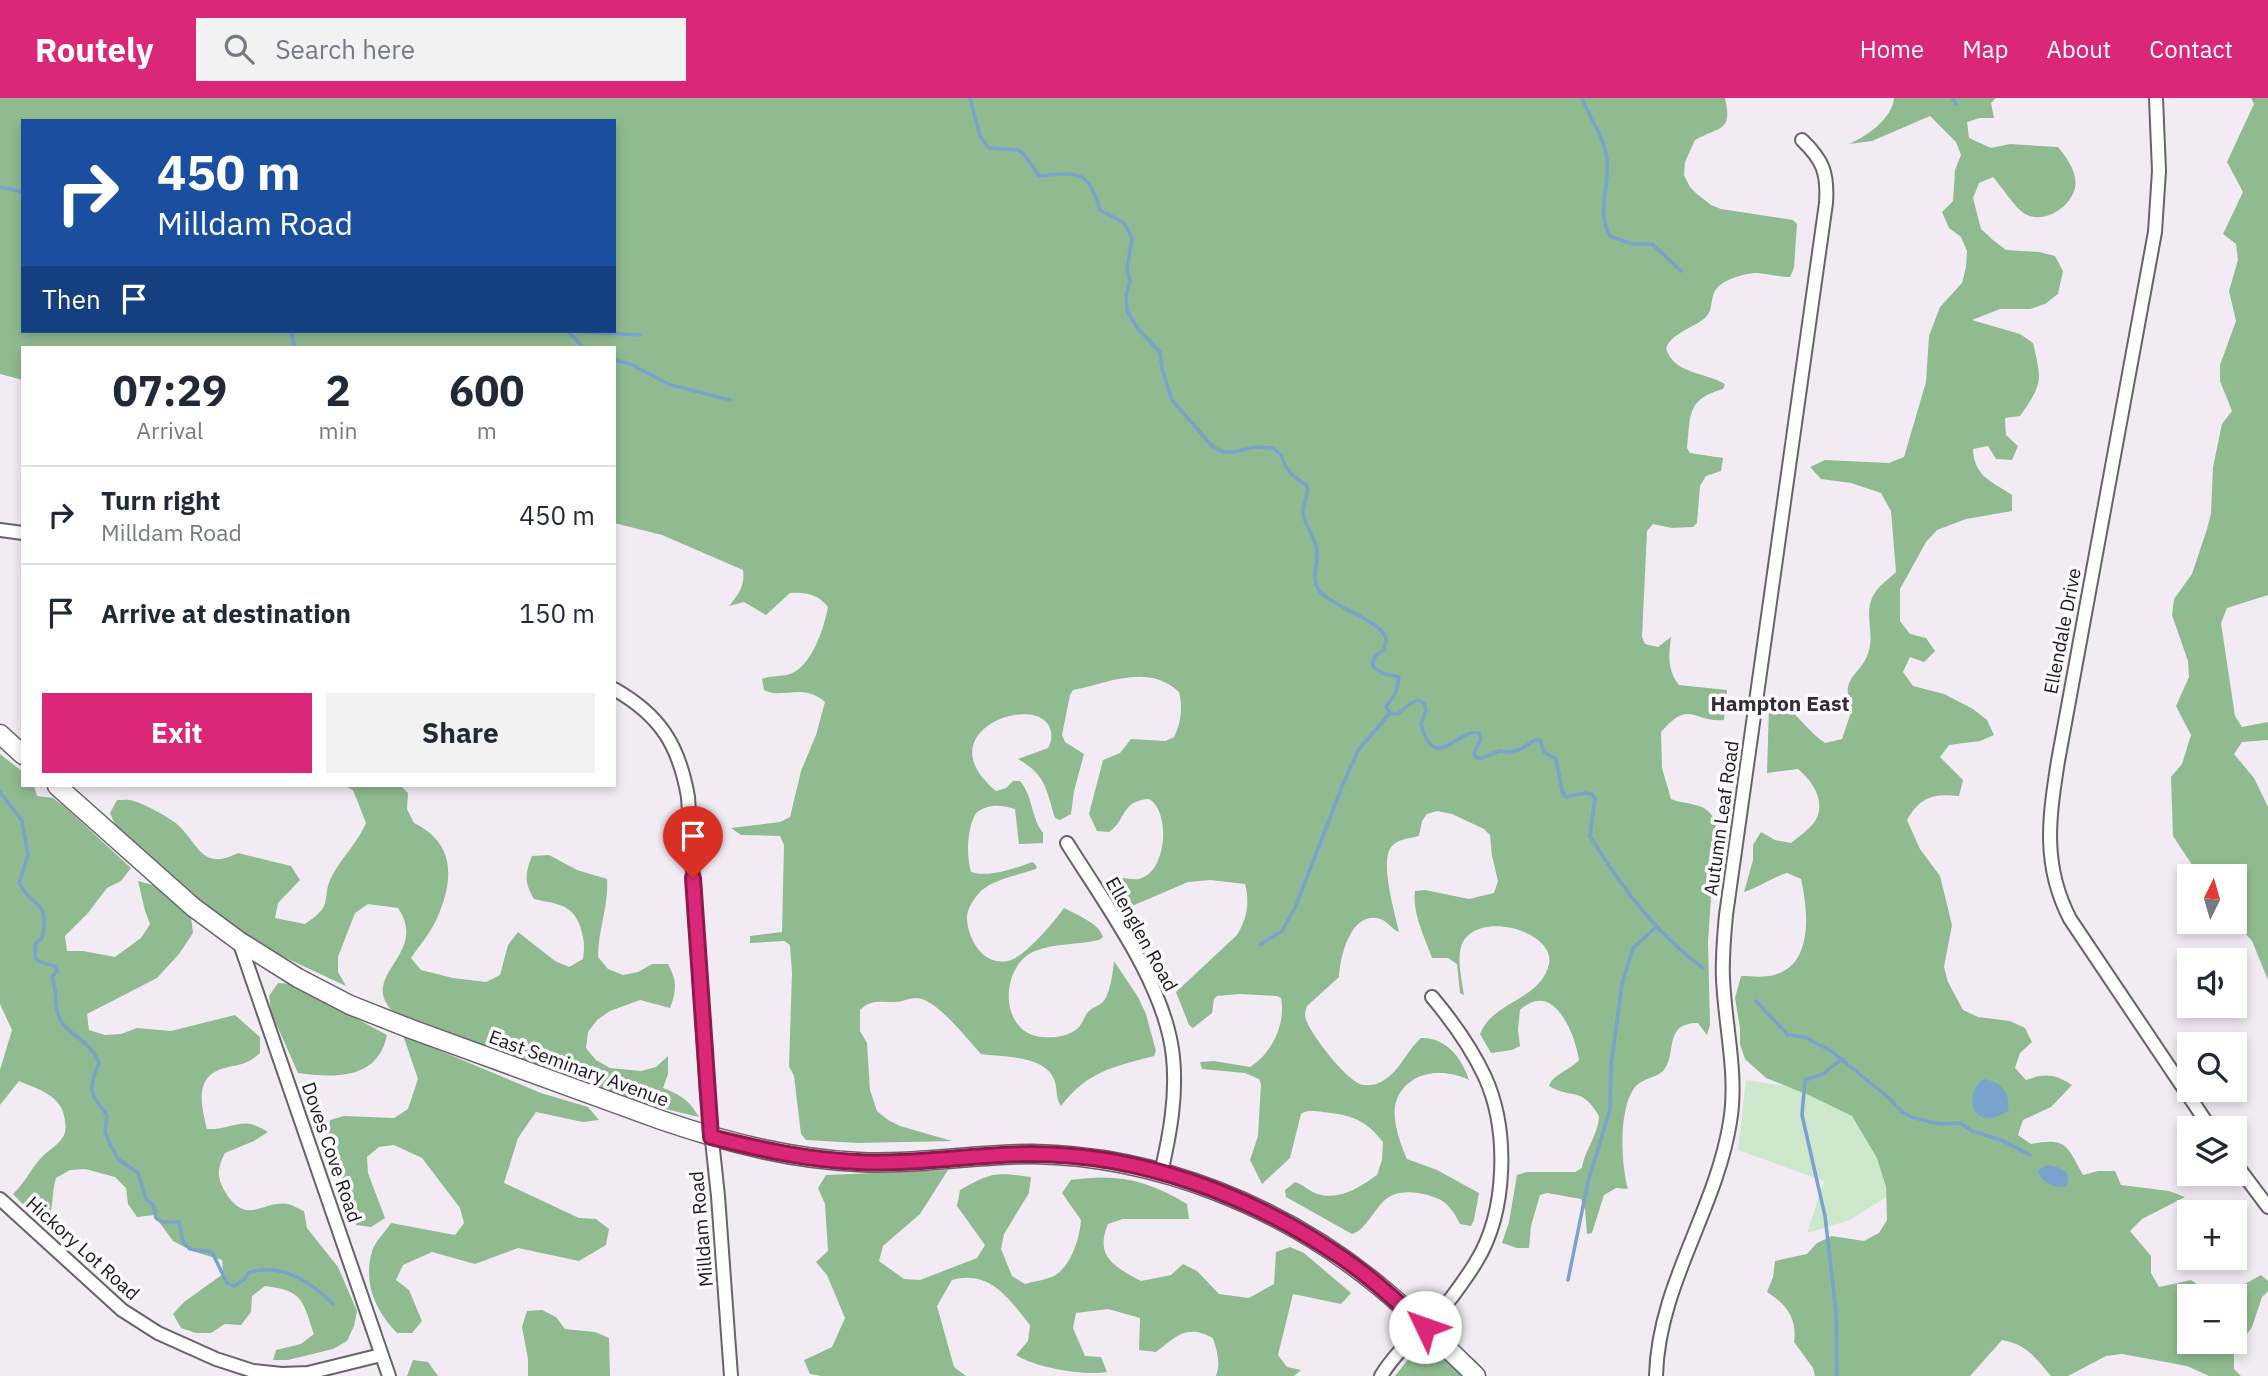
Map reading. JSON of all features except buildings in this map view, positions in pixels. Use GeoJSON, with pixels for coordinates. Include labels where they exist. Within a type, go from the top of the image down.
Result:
{"type":"FeatureCollection","features":[{"type":"Feature","properties":{"kind":"street","name":"Ellendale Drive"},"geometry":{"type":"LineString","coordinates":[[2156,98],[2159,188],[2153,246],[2058,761],[2050,815],[2049,846],[2055,882],[2070,919],[2202,1116]]}},
{"type":"Feature","properties":{"kind":"street","name":"Autumn Leaf Road"},"geometry":{"type":"LineString","coordinates":[[1656,1376],[1659,1333],[1665,1311],[1714,1182],[1731,1121],[1733,1094],[1723,979],[1726,915],[1827,194],[1823,169],[1817,155],[1802,140]]}},
{"type":"Feature","properties":{"kind":"street"},"geometry":{"type":"LineString","coordinates":[[0,530],[21,533]]}},
{"type":"Feature","properties":{"kind":"street","name":"Milldam Road"},"geometry":{"type":"LineString","coordinates":[[616,690],[650,713],[664,729],[684,773],[688,797],[711,1137],[731,1376]]}},
{"type":"Feature","properties":{"kind":"street"},"geometry":{"type":"LineString","coordinates":[[0,734],[21,753]]}},
{"type":"Feature","properties":{"kind":"street","name":"East Seminary Avenue"},"geometry":{"type":"LineString","coordinates":[[58,787],[193,907],[239,941],[298,978],[351,1005],[711,1137],[760,1149],[858,1162],[915,1162],[1034,1154],[1076,1157],[1161,1172],[1240,1200],[1295,1228],[1337,1254],[1379,1286],[1476,1376]]}},
{"type":"Feature","properties":{"kind":"street","name":"Ellenglen Road"},"geometry":{"type":"LineString","coordinates":[[1067,844],[1139,961],[1167,1026],[1173,1055],[1175,1094],[1172,1125],[1161,1172]]}},
{"type":"Feature","properties":{"kind":"street","name":"Doves Cove Road"},"geometry":{"type":"LineString","coordinates":[[239,941],[388,1376]]}},
{"type":"Feature","properties":{"kind":"street"},"geometry":{"type":"LineString","coordinates":[[1381,1376],[1451,1298],[1477,1261],[1498,1199],[1502,1160],[1498,1118],[1486,1079],[1469,1045],[1432,997]]}},
{"type":"Feature","properties":{"kind":"street"},"geometry":{"type":"LineString","coordinates":[[2247,1179],[2268,1207]]}},
{"type":"Feature","properties":{"kind":"street","name":"Hickory Lot Road"},"geometry":{"type":"LineString","coordinates":[[0,1199],[122,1310],[158,1332],[205,1355],[253,1371],[282,1374],[308,1373],[382,1356]]}},
{"type":"Feature","properties":{"kind":"green space"},"geometry":{"type":"Polygon","coordinates":[[[0,98],[1725,98],[1725,123],[1717,130],[1695,140],[1685,162],[1684,175],[1690,187],[1711,205],[1721,209],[1793,220],[1797,224],[1794,268],[1790,277],[1746,274],[1721,284],[1714,293],[1708,315],[1678,334],[1666,348],[1670,357],[1682,368],[1725,384],[1723,389],[1702,398],[1690,417],[1687,448],[1690,453],[1723,458],[1721,471],[1706,476],[1700,486],[1697,523],[1693,527],[1672,528],[1653,524],[1647,531],[1642,637],[1645,644],[1658,647],[1671,637],[1671,668],[1679,685],[1727,690],[1724,720],[1686,714],[1679,716],[1661,732],[1662,768],[1671,799],[1709,811],[1716,824],[1708,942],[1710,1025],[1707,1035],[1698,1023],[1679,1028],[1663,1071],[1635,1087],[1623,1122],[1624,1166],[1628,1189],[1616,1188],[1604,1195],[1592,1233],[1587,1234],[1585,1209],[1581,1199],[1547,1193],[1540,1195],[1531,1226],[1529,1248],[1517,1248],[1502,1243],[1509,1222],[1517,1175],[1527,1172],[1575,1172],[1582,1168],[1599,1116],[1587,1100],[1549,1086],[1554,1078],[1579,1060],[1568,1025],[1553,1005],[1543,1001],[1532,1002],[1520,1010],[1520,1046],[1512,1050],[1491,1053],[1480,1034],[1495,1014],[1527,993],[1544,976],[1549,964],[1548,952],[1540,942],[1527,933],[1496,926],[1481,928],[1469,935],[1460,953],[1464,995],[1460,993],[1457,964],[1448,958],[1432,958],[1417,917],[1415,891],[1425,890],[1469,899],[1494,893],[1498,881],[1490,835],[1484,829],[1452,814],[1437,811],[1427,814],[1422,821],[1419,836],[1398,841],[1389,852],[1387,873],[1399,932],[1380,919],[1362,921],[1349,937],[1339,977],[1307,1006],[1305,1016],[1322,1047],[1346,1074],[1362,1085],[1384,1081],[1421,1038],[1438,1041],[1452,1050],[1469,1080],[1439,1073],[1419,1077],[1403,1089],[1397,1099],[1395,1121],[1407,1159],[1437,1170],[1479,1193],[1474,1220],[1471,1226],[1460,1224],[1446,1204],[1439,1199],[1426,1194],[1405,1192],[1386,1199],[1362,1228],[1352,1234],[1286,1197],[1285,1190],[1295,1182],[1315,1193],[1331,1196],[1355,1189],[1377,1175],[1382,1160],[1383,1142],[1363,1123],[1333,1113],[1306,1111],[1301,1114],[1290,1158],[1262,1184],[1250,1160],[1258,1136],[1259,1079],[1245,1073],[1202,1069],[1200,1062],[1214,1061],[1250,1067],[1258,1061],[1276,1037],[1281,1018],[1281,998],[1240,994],[1217,996],[1212,1013],[1193,1028],[1189,1025],[1176,992],[1237,935],[1247,910],[1245,884],[1210,880],[1188,882],[1132,906],[1123,897],[1111,876],[1139,879],[1155,866],[1163,841],[1161,816],[1149,799],[1140,800],[1128,807],[1109,832],[1097,831],[1089,814],[1103,760],[1120,753],[1131,739],[1165,741],[1174,737],[1178,726],[1181,709],[1179,692],[1154,678],[1128,678],[1073,690],[1070,695],[1062,735],[1065,742],[1084,754],[1071,814],[1060,820],[1055,818],[1040,777],[1018,759],[1048,748],[1051,732],[1044,720],[1029,714],[1011,716],[993,722],[979,734],[972,750],[977,769],[996,791],[1006,788],[1013,781],[1020,781],[1043,833],[1043,843],[1019,844],[1015,809],[994,806],[976,813],[968,842],[971,872],[994,873],[1033,862],[1037,867],[986,887],[971,904],[967,920],[971,937],[980,952],[1002,962],[1017,957],[1032,945],[1064,908],[1092,924],[1101,932],[1103,937],[1099,940],[1043,948],[1023,959],[1010,983],[1011,1011],[1017,1023],[1027,1032],[1041,1037],[1069,1034],[1079,1027],[1089,1011],[1105,998],[1111,983],[1114,961],[1146,1014],[1156,1051],[1154,1056],[1102,1072],[1081,1085],[1061,1106],[1054,1079],[1049,1071],[1032,1061],[981,1054],[942,1012],[924,1000],[916,998],[872,1003],[860,1010],[860,1031],[867,1043],[870,1090],[877,1111],[900,1126],[952,1141],[858,1143],[806,1140],[801,1134],[794,1076],[789,1066],[792,973],[790,945],[784,941],[750,943],[750,936],[782,932],[784,845],[780,836],[741,835],[731,828],[780,822],[790,817],[801,771],[816,735],[825,702],[808,693],[771,693],[764,690],[762,679],[790,674],[805,663],[820,635],[828,607],[816,597],[796,593],[790,593],[766,615],[744,602],[729,606],[740,589],[743,570],[662,535],[616,524],[616,346],[21,346],[21,379],[0,374],[0,98]]]}},
{"type":"Feature","properties":{"kind":"green space"},"geometry":{"type":"Polygon","coordinates":[[[1894,98],[1996,98],[1991,103],[1994,118],[1967,122],[1969,138],[1991,148],[2010,144],[2058,147],[2069,162],[2075,179],[2074,191],[2066,204],[2054,213],[2039,217],[2032,217],[2021,211],[1993,177],[1979,183],[1973,198],[1981,229],[2006,250],[2055,256],[2063,271],[2058,294],[2045,304],[2030,309],[2000,309],[1972,320],[2020,334],[2033,343],[2036,356],[2039,374],[2033,396],[2020,416],[2005,418],[2006,435],[2018,446],[2012,460],[1996,459],[1988,446],[1973,449],[1980,472],[2012,495],[2012,511],[1966,519],[1937,530],[1926,542],[1900,589],[1900,621],[1910,634],[1926,638],[1935,651],[1924,662],[1910,657],[1903,672],[1913,686],[1944,694],[1973,709],[1987,720],[1994,735],[1980,741],[1949,745],[1940,757],[1963,780],[1959,796],[1928,798],[1917,806],[1907,820],[1920,849],[1940,876],[1952,925],[1944,967],[1948,982],[1963,1010],[1978,1017],[2010,1021],[2025,1028],[2032,1042],[2020,1053],[2015,1068],[2026,1080],[2050,1076],[2072,1085],[2051,1107],[2023,1120],[2018,1135],[2031,1144],[2052,1142],[2064,1146],[2083,1175],[2098,1171],[2115,1171],[2121,1185],[2169,1191],[2185,1197],[2142,1219],[2130,1231],[2151,1256],[2151,1273],[2159,1287],[2191,1280],[2197,1284],[2177,1284],[2177,1354],[2234,1354],[2234,1369],[2241,1376],[2209,1376],[2187,1366],[2122,1354],[2106,1356],[2068,1376],[2051,1376],[2024,1348],[2002,1340],[1970,1376],[1815,1376],[1813,1368],[1794,1342],[1794,1326],[1789,1313],[1767,1292],[1775,1261],[1807,1254],[1817,1243],[1832,1236],[1864,1241],[1879,1233],[1887,1220],[1886,1187],[1877,1158],[1852,1116],[1766,1078],[1745,1059],[1740,1044],[1735,998],[1741,976],[1770,976],[1787,969],[1796,960],[1805,935],[1801,879],[1787,873],[1744,892],[1753,860],[1753,845],[1761,832],[1775,840],[1791,843],[1813,824],[1819,809],[1814,787],[1798,769],[1767,773],[1769,707],[1785,705],[1825,743],[1842,739],[1852,709],[1848,698],[1849,683],[1869,650],[1870,602],[1877,589],[1896,572],[1891,511],[1881,493],[1851,483],[1821,479],[1810,467],[1825,460],[1889,463],[1904,457],[1926,382],[1929,336],[1940,307],[1962,283],[1966,267],[1967,251],[1961,237],[1949,228],[1942,212],[1953,201],[1955,170],[1961,155],[1956,142],[1930,116],[1872,141],[1849,144],[1884,120],[1894,98]]]}},
{"type":"Feature","properties":{"kind":"green space"},"geometry":{"type":"Polygon","coordinates":[[[2251,98],[2268,98],[2268,595],[2227,608],[2221,623],[2235,716],[2242,727],[2268,722],[2268,740],[2242,742],[2234,754],[2254,778],[2268,807],[2268,980],[2252,941],[2246,934],[2247,864],[2191,864],[2173,836],[2171,777],[2182,764],[2191,735],[2176,706],[2189,677],[2188,661],[2172,615],[2174,599],[2192,574],[2207,529],[2211,513],[2213,467],[2222,424],[2232,411],[2220,381],[2220,365],[2236,321],[2229,291],[2238,260],[2236,244],[2223,234],[2243,192],[2227,162],[2254,104],[2251,98]]]}},
{"type":"Feature","properties":{"kind":"green space"},"geometry":{"type":"Polygon","coordinates":[[[0,754],[21,770],[21,787],[34,787],[37,796],[53,798],[131,868],[121,881],[107,888],[88,913],[65,936],[67,951],[115,957],[141,938],[150,924],[138,881],[153,885],[191,917],[193,933],[179,954],[157,978],[87,1014],[89,1030],[105,1035],[121,1034],[137,1028],[171,1031],[235,1015],[260,1037],[260,1053],[245,1063],[211,1074],[203,1087],[202,1104],[207,1129],[244,1123],[268,1132],[225,1153],[219,1167],[220,1180],[224,1190],[240,1208],[255,1210],[288,1204],[304,1211],[307,1228],[338,1267],[357,1311],[347,1341],[333,1349],[288,1360],[273,1360],[276,1350],[301,1344],[314,1334],[300,1299],[287,1291],[265,1286],[252,1296],[251,1312],[241,1325],[225,1324],[211,1333],[196,1333],[181,1328],[173,1314],[184,1302],[223,1274],[222,1260],[192,1251],[173,1241],[154,1215],[137,1217],[128,1204],[126,1188],[115,1177],[85,1169],[70,1170],[56,1178],[47,1224],[34,1216],[13,1194],[39,1160],[61,1140],[66,1127],[63,1112],[55,1100],[19,1081],[0,1105],[0,1070],[12,1030],[0,1004],[0,754]]]}},
{"type":"Feature","properties":{"kind":"green space"},"geometry":{"type":"Polygon","coordinates":[[[347,787],[402,787],[408,793],[407,809],[414,823],[427,831],[444,851],[448,875],[443,902],[433,927],[411,958],[421,970],[486,982],[500,975],[508,945],[518,932],[555,961],[569,967],[583,959],[584,942],[580,926],[577,918],[567,909],[534,899],[528,888],[527,878],[532,856],[549,855],[577,870],[607,879],[598,957],[608,969],[623,975],[638,972],[652,964],[668,964],[675,991],[670,1008],[640,1000],[610,1011],[597,1020],[588,1032],[586,1048],[596,1060],[610,1068],[641,1071],[656,1067],[668,1056],[668,1074],[663,1088],[684,1099],[699,1117],[636,1102],[397,1015],[385,1001],[383,989],[386,977],[405,940],[406,925],[398,908],[368,904],[355,913],[338,957],[338,972],[346,986],[273,952],[183,892],[122,841],[110,813],[117,800],[132,800],[175,822],[209,858],[226,858],[238,853],[291,866],[300,880],[278,903],[275,918],[305,924],[321,911],[333,874],[366,823],[353,790],[347,787]]]}},
{"type":"Feature","properties":{"kind":"green space"},"geometry":{"type":"Polygon","coordinates":[[[278,983],[292,984],[387,1035],[382,1050],[374,1061],[353,1073],[326,1076],[298,1073],[271,1012],[269,996],[278,983]]]}},
{"type":"Feature","properties":{"kind":"green space"},"geometry":{"type":"Polygon","coordinates":[[[403,1035],[541,1093],[588,1107],[599,1120],[583,1122],[536,1112],[518,1138],[504,1183],[579,1218],[596,1219],[609,1229],[606,1245],[579,1261],[518,1248],[475,1264],[432,1252],[403,1265],[396,1280],[409,1290],[422,1321],[412,1333],[397,1333],[377,1305],[370,1285],[372,1251],[391,1223],[455,1235],[464,1223],[460,1208],[422,1158],[394,1145],[379,1147],[367,1157],[368,1173],[385,1218],[371,1227],[356,1225],[328,1137],[330,1120],[344,1116],[394,1118],[408,1109],[418,1079],[403,1035]]]}},
{"type":"Feature","properties":{"kind":"green space"},"geometry":{"type":"Polygon","coordinates":[[[1746,1080],[1854,1097],[1902,1187],[1850,1220],[1807,1233],[1824,1181],[1738,1150],[1746,1080]]]}},
{"type":"Feature","properties":{"kind":"green space"},"geometry":{"type":"Polygon","coordinates":[[[948,1170],[920,1214],[883,1246],[879,1261],[904,1279],[920,1280],[977,1258],[985,1245],[957,1206],[960,1190],[987,1177],[1010,1174],[1031,1177],[1029,1193],[1004,1234],[1001,1249],[1012,1276],[1025,1284],[1047,1279],[1060,1272],[1073,1251],[1081,1220],[1062,1193],[1071,1180],[1103,1177],[1145,1184],[1187,1204],[1189,1219],[1123,1219],[1108,1224],[1104,1235],[1105,1253],[1115,1266],[1141,1281],[1171,1275],[1183,1264],[1197,1271],[1219,1294],[1249,1298],[1274,1284],[1276,1252],[1290,1247],[1304,1253],[1351,1293],[1341,1304],[1293,1294],[1278,1355],[1287,1367],[1301,1370],[1294,1376],[1216,1376],[1218,1362],[1213,1338],[1196,1332],[1182,1334],[1156,1352],[1139,1350],[1140,1318],[1108,1309],[1076,1313],[1073,1328],[1085,1356],[1101,1357],[1107,1372],[1074,1372],[1036,1364],[1016,1355],[1028,1341],[1030,1325],[1014,1305],[988,1283],[965,1278],[952,1280],[937,1306],[954,1367],[966,1376],[810,1374],[804,1360],[832,1347],[845,1318],[827,1275],[816,1262],[828,1251],[825,1204],[818,1188],[826,1175],[948,1170]]]}},
{"type":"Feature","properties":{"kind":"green space"},"geometry":{"type":"Polygon","coordinates":[[[2261,1275],[2268,1281],[2268,1291],[2262,1297],[2247,1334],[2247,1284],[2245,1284],[2261,1275]]]}},
{"type":"Feature","properties":{"kind":"green space"},"geometry":{"type":"Polygon","coordinates":[[[542,1310],[556,1317],[565,1329],[595,1332],[609,1338],[610,1376],[528,1376],[522,1327],[527,1311],[542,1310]]]}},
{"type":"Feature","properties":{"kind":"green space"},"geometry":{"type":"Polygon","coordinates":[[[1425,1338],[1468,1376],[1395,1376],[1425,1338]]]}},
{"type":"Feature","properties":{"kind":"green space"},"geometry":{"type":"Polygon","coordinates":[[[413,1360],[428,1362],[438,1376],[407,1376],[413,1360]]]}},
{"type":"Feature","properties":{"kind":"water"},"geometry":{"type":"Polygon","coordinates":[[[1984,1079],[2004,1089],[2008,1099],[2008,1111],[1992,1118],[1984,1118],[1975,1110],[1974,1091],[1984,1079]]]}},
{"type":"Feature","properties":{"kind":"water"},"geometry":{"type":"Polygon","coordinates":[[[2049,1165],[2067,1174],[2066,1186],[2053,1185],[2042,1178],[2038,1170],[2049,1165]]]}},
{"type":"Feature","properties":{"kind":"waterway"},"geometry":{"type":"LineString","coordinates":[[970,98],[980,136],[989,148],[1018,150],[1024,154],[1039,176],[1079,176],[1091,186],[1100,210],[1124,223],[1132,238],[1127,269],[1130,281],[1126,296],[1127,311],[1138,329],[1160,352],[1162,369],[1172,400],[1213,447],[1224,452],[1254,447],[1273,448],[1281,455],[1292,475],[1307,486],[1303,512],[1316,546],[1316,584],[1325,596],[1367,620],[1383,633],[1386,640],[1384,650],[1375,657],[1373,667],[1382,673],[1399,677],[1396,692],[1386,707],[1390,713],[1398,714],[1418,700],[1424,703],[1426,710],[1421,724],[1433,747],[1447,746],[1463,736],[1479,733],[1481,739],[1474,753],[1476,758],[1500,751],[1511,752],[1540,740],[1544,752],[1556,759],[1562,791],[1566,797],[1585,793],[1592,794],[1595,799],[1590,836],[1614,872],[1640,908],[1670,940],[1703,968]]}},
{"type":"Feature","properties":{"kind":"waterway"},"geometry":{"type":"LineString","coordinates":[[1582,98],[1600,135],[1607,159],[1604,217],[1610,236],[1632,244],[1652,244],[1681,271]]}},
{"type":"Feature","properties":{"kind":"waterway"},"geometry":{"type":"LineString","coordinates":[[1952,98],[1956,104]]}},
{"type":"Feature","properties":{"kind":"waterway"},"geometry":{"type":"LineString","coordinates":[[0,187],[21,192]]}},
{"type":"Feature","properties":{"kind":"waterway"},"geometry":{"type":"LineString","coordinates":[[291,333],[295,346]]}},
{"type":"Feature","properties":{"kind":"waterway"},"geometry":{"type":"LineString","coordinates":[[570,333],[582,346]]}},
{"type":"Feature","properties":{"kind":"waterway"},"geometry":{"type":"LineString","coordinates":[[604,333],[640,335]]}},
{"type":"Feature","properties":{"kind":"waterway"},"geometry":{"type":"LineString","coordinates":[[616,361],[633,365],[668,384],[730,400]]}},
{"type":"Feature","properties":{"kind":"waterway"},"geometry":{"type":"LineString","coordinates":[[1261,944],[1282,931],[1295,908],[1359,749],[1390,713]]}},
{"type":"Feature","properties":{"kind":"waterway"},"geometry":{"type":"LineString","coordinates":[[0,792],[22,821],[28,855],[19,883],[44,916],[42,938],[35,944],[35,958],[55,966],[57,971],[52,977],[61,1021],[91,1049],[99,1063],[92,1091],[107,1115],[105,1132],[118,1159],[138,1173],[146,1199],[153,1205],[156,1218],[162,1222],[179,1222],[183,1242],[190,1249],[212,1252],[227,1283],[234,1286],[245,1279],[248,1273],[260,1270],[284,1272],[315,1288],[333,1304]]}},
{"type":"Feature","properties":{"kind":"waterway"},"geometry":{"type":"LineString","coordinates":[[1568,1280],[1588,1182],[1610,1109],[1611,1066],[1622,984],[1633,948],[1656,927]]}},
{"type":"Feature","properties":{"kind":"waterway"},"geometry":{"type":"LineString","coordinates":[[1756,1001],[1788,1035],[1804,1037],[1831,1051],[1911,1117],[1940,1124],[1960,1123],[1972,1131],[2003,1141],[2030,1155]]}},
{"type":"Feature","properties":{"kind":"waterway"},"geometry":{"type":"LineString","coordinates":[[1837,1376],[1836,1312],[1825,1216],[1802,1115],[1805,1080],[1823,1074],[1842,1059]]}},
{"type":"Feature","properties":{"kind":"district","name":"Hampton East"},"geometry":{"type":"Point","coordinates":[1780,704]}},
{"type":"Feature","properties":{"kind":"route"},"geometry":{"type":"LineString","coordinates":[[693,878],[711,1137],[805,1157],[858,1162],[915,1162],[1034,1154],[1076,1157],[1161,1172],[1251,1205],[1295,1228],[1337,1254],[1379,1286],[1425,1327]]}}]}
